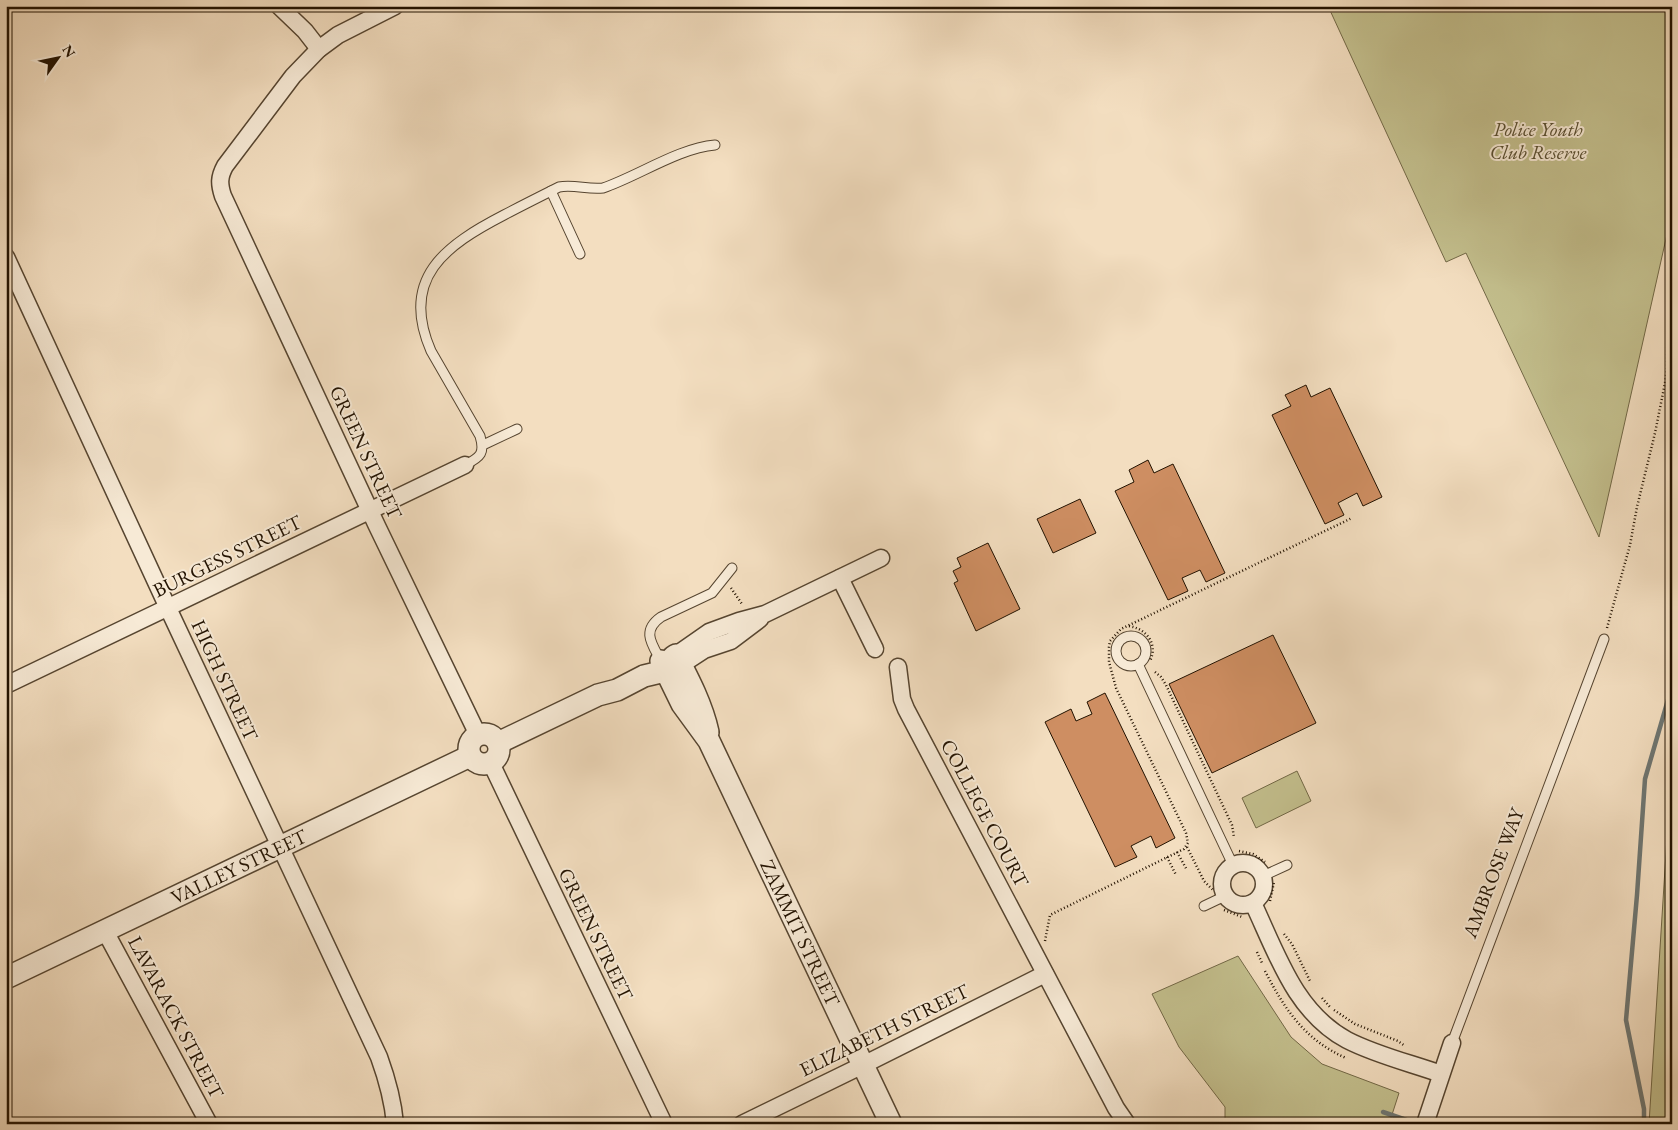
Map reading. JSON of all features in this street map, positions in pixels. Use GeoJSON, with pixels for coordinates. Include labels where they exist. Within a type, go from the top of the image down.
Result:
{"type":"FeatureCollection","features":[{"type":"Feature","properties":{"kind":"street"},"geometry":{"type":"LineString","coordinates":[[279,6],[305,31],[319,49],[338,35],[395,6]]}},
{"type":"Feature","properties":{"kind":"street","name":"GREEN STREET"},"geometry":{"type":"LineString","coordinates":[[319,49],[293,76],[225,166],[220,176],[219,186],[370,511],[478,735]]}},
{"type":"Feature","properties":{"kind":"street","name":"HIGH STREET"},"geometry":{"type":"LineString","coordinates":[[6,257],[168,608],[380,1057],[388,1083],[394,1124]]}},
{"type":"Feature","properties":{"kind":"street","name":"BURGESS STREET"},"geometry":{"type":"LineString","coordinates":[[6,685],[465,465]]}},
{"type":"Feature","properties":{"kind":"street"},"geometry":{"type":"LineString","coordinates":[[498,743],[598,694],[638,667],[671,663],[731,641],[765,614],[881,558]]}},
{"type":"Feature","properties":{"kind":"street"},"geometry":{"type":"LineString","coordinates":[[840,578],[875,650]]}},
{"type":"Feature","properties":{"kind":"street","name":"ZAMMIT STREET"},"geometry":{"type":"LineString","coordinates":[[671,663],[701,708],[709,741],[891,1124]]}},
{"type":"Feature","properties":{"kind":"street","name":"COLLEGE COURT"},"geometry":{"type":"LineString","coordinates":[[898,667],[902,699],[906,709],[1118,1112],[1127,1124]]}},
{"type":"Feature","properties":{"kind":"street"},"geometry":{"type":"LineString","coordinates":[[478,735],[492,736],[500,747],[498,757],[491,763],[481,765],[470,756],[469,746],[478,735]]}},
{"type":"Feature","properties":{"kind":"street","name":"VALLEY STREET"},"geometry":{"type":"LineString","coordinates":[[6,978],[470,756]]}},
{"type":"Feature","properties":{"kind":"street","name":"GREEN STREET"},"geometry":{"type":"LineString","coordinates":[[491,763],[664,1124]]}},
{"type":"Feature","properties":{"kind":"street"},"geometry":{"type":"LineString","coordinates":[[1261,904],[1238,905],[1231,902],[1225,896],[1222,887],[1223,877],[1235,857],[1241,863],[1249,864],[1267,874],[1263,892],[1259,899],[1261,904],[1296,992],[1306,1007],[1321,1022],[1349,1041],[1441,1074]]}},
{"type":"Feature","properties":{"kind":"street","name":"LAVARACK STREET"},"geometry":{"type":"LineString","coordinates":[[105,931],[209,1124]]}},
{"type":"Feature","properties":{"kind":"street","name":"ELIZABETH STREET"},"geometry":{"type":"LineString","coordinates":[[742,1124],[1045,974]]}},
{"type":"Feature","properties":{"kind":"street","name":"AMBROSE WAY"},"geometry":{"type":"LineString","coordinates":[[1426,1120],[1452,1043]]}},
{"type":"Feature","properties":{"kind":"lane"},"geometry":{"type":"LineString","coordinates":[[465,465],[478,458],[482,452],[483,445],[480,436],[440,368],[425,337],[421,305],[426,279],[441,256],[476,229],[560,186],[603,188],[665,161],[705,146],[715,145]]}},
{"type":"Feature","properties":{"kind":"lane"},"geometry":{"type":"LineString","coordinates":[[550,191],[580,254]]}},
{"type":"Feature","properties":{"kind":"lane"},"geometry":{"type":"LineString","coordinates":[[483,445],[516,429]]}},
{"type":"Feature","properties":{"kind":"lane"},"geometry":{"type":"LineString","coordinates":[[671,663],[649,637],[654,623],[662,617],[710,594],[732,568]]}},
{"type":"Feature","properties":{"kind":"lane","name":"AMBROSE WAY"},"geometry":{"type":"LineString","coordinates":[[1452,1043],[1604,639]]}},
{"type":"Feature","properties":{"kind":"lane"},"geometry":{"type":"LineString","coordinates":[[1138,664],[1235,857]]}},
{"type":"Feature","properties":{"kind":"lane"},"geometry":{"type":"LineString","coordinates":[[1267,874],[1288,865]]}},
{"type":"Feature","properties":{"kind":"lane"},"geometry":{"type":"LineString","coordinates":[[1204,906],[1225,896]]}},
{"type":"Feature","properties":{"kind":"path"},"geometry":{"type":"LineString","coordinates":[[1604,639],[1630,545],[1665,383],[1667,368],[1668,278],[1672,259]]}},
{"type":"Feature","properties":{"kind":"path"},"geometry":{"type":"LineString","coordinates":[[723,580],[742,605]]}},
{"type":"Feature","properties":{"kind":"path"},"geometry":{"type":"LineString","coordinates":[[1127,626],[1141,630],[1150,639],[1153,651],[1150,668],[1160,676],[1166,686],[1232,825],[1234,839]]}},
{"type":"Feature","properties":{"kind":"path"},"geometry":{"type":"LineString","coordinates":[[1178,852],[1187,870]]}},
{"type":"Feature","properties":{"kind":"path"},"geometry":{"type":"LineString","coordinates":[[1235,857],[1239,852],[1260,857],[1266,862],[1267,874],[1274,883],[1261,904]]}},
{"type":"Feature","properties":{"kind":"path"},"geometry":{"type":"LineString","coordinates":[[1168,857],[1176,875]]}},
{"type":"Feature","properties":{"kind":"path"},"geometry":{"type":"LineString","coordinates":[[1281,932],[1289,939],[1312,984]]}},
{"type":"Feature","properties":{"kind":"path"},"geometry":{"type":"LineString","coordinates":[[1318,993],[1333,1009],[1345,1018],[1373,1032],[1398,1041],[1408,1049]]}},
{"type":"Feature","properties":{"kind":"green space","name":"Police Youth Club Reserve"},"geometry":{"type":"Polygon","coordinates":[[[1328,6],[1672,6],[1672,212],[1599,537],[1466,253],[1446,262],[1328,6]]]}},
{"type":"Feature","properties":{"kind":"green space"},"geometry":{"type":"Polygon","coordinates":[[[1672,757],[1672,1124],[1649,1124],[1672,757]]]}},
{"type":"Feature","properties":{"kind":"green space"},"geometry":{"type":"Polygon","coordinates":[[[1297,771],[1311,801],[1256,828],[1242,798],[1297,771]]]}},
{"type":"Feature","properties":{"kind":"green space"},"geometry":{"type":"Polygon","coordinates":[[[1238,956],[1291,1037],[1322,1064],[1399,1093],[1389,1124],[1225,1124],[1225,1107],[1179,1047],[1152,994],[1238,956]]]}},
{"type":"Feature","properties":{"kind":"building"},"geometry":{"type":"Polygon","coordinates":[[[1306,385],[1311,397],[1330,388],[1382,497],[1363,506],[1357,493],[1338,503],[1344,515],[1325,524],[1272,415],[1291,406],[1285,395],[1306,385]]]}},
{"type":"Feature","properties":{"kind":"building"},"geometry":{"type":"Polygon","coordinates":[[[1148,460],[1154,473],[1173,464],[1225,573],[1206,582],[1200,570],[1182,578],[1188,591],[1168,600],[1115,491],[1134,482],[1129,470],[1148,460]]]}},
{"type":"Feature","properties":{"kind":"building"},"geometry":{"type":"Polygon","coordinates":[[[1080,499],[1096,533],[1053,553],[1037,519],[1080,499]]]}},
{"type":"Feature","properties":{"kind":"building"},"geometry":{"type":"Polygon","coordinates":[[[988,543],[1020,609],[976,631],[954,583],[958,581],[953,571],[961,567],[957,558],[988,543]]]}},
{"type":"Feature","properties":{"kind":"building"},"geometry":{"type":"Polygon","coordinates":[[[1273,635],[1316,723],[1212,773],[1169,684],[1273,635]]]}},
{"type":"Feature","properties":{"kind":"building"},"geometry":{"type":"Polygon","coordinates":[[[1105,693],[1175,838],[1156,848],[1151,836],[1131,846],[1137,857],[1115,867],[1045,722],[1071,709],[1076,721],[1092,714],[1087,702],[1105,693]]]}},
{"type":"Feature","properties":{"kind":"waterway"},"geometry":{"type":"LineString","coordinates":[[1644,1124],[1644,1109],[1626,1020],[1645,779],[1672,686]]}},
{"type":"Feature","properties":{"kind":"waterway"},"geometry":{"type":"LineString","coordinates":[[1383,1112],[1418,1124]]}}]}
